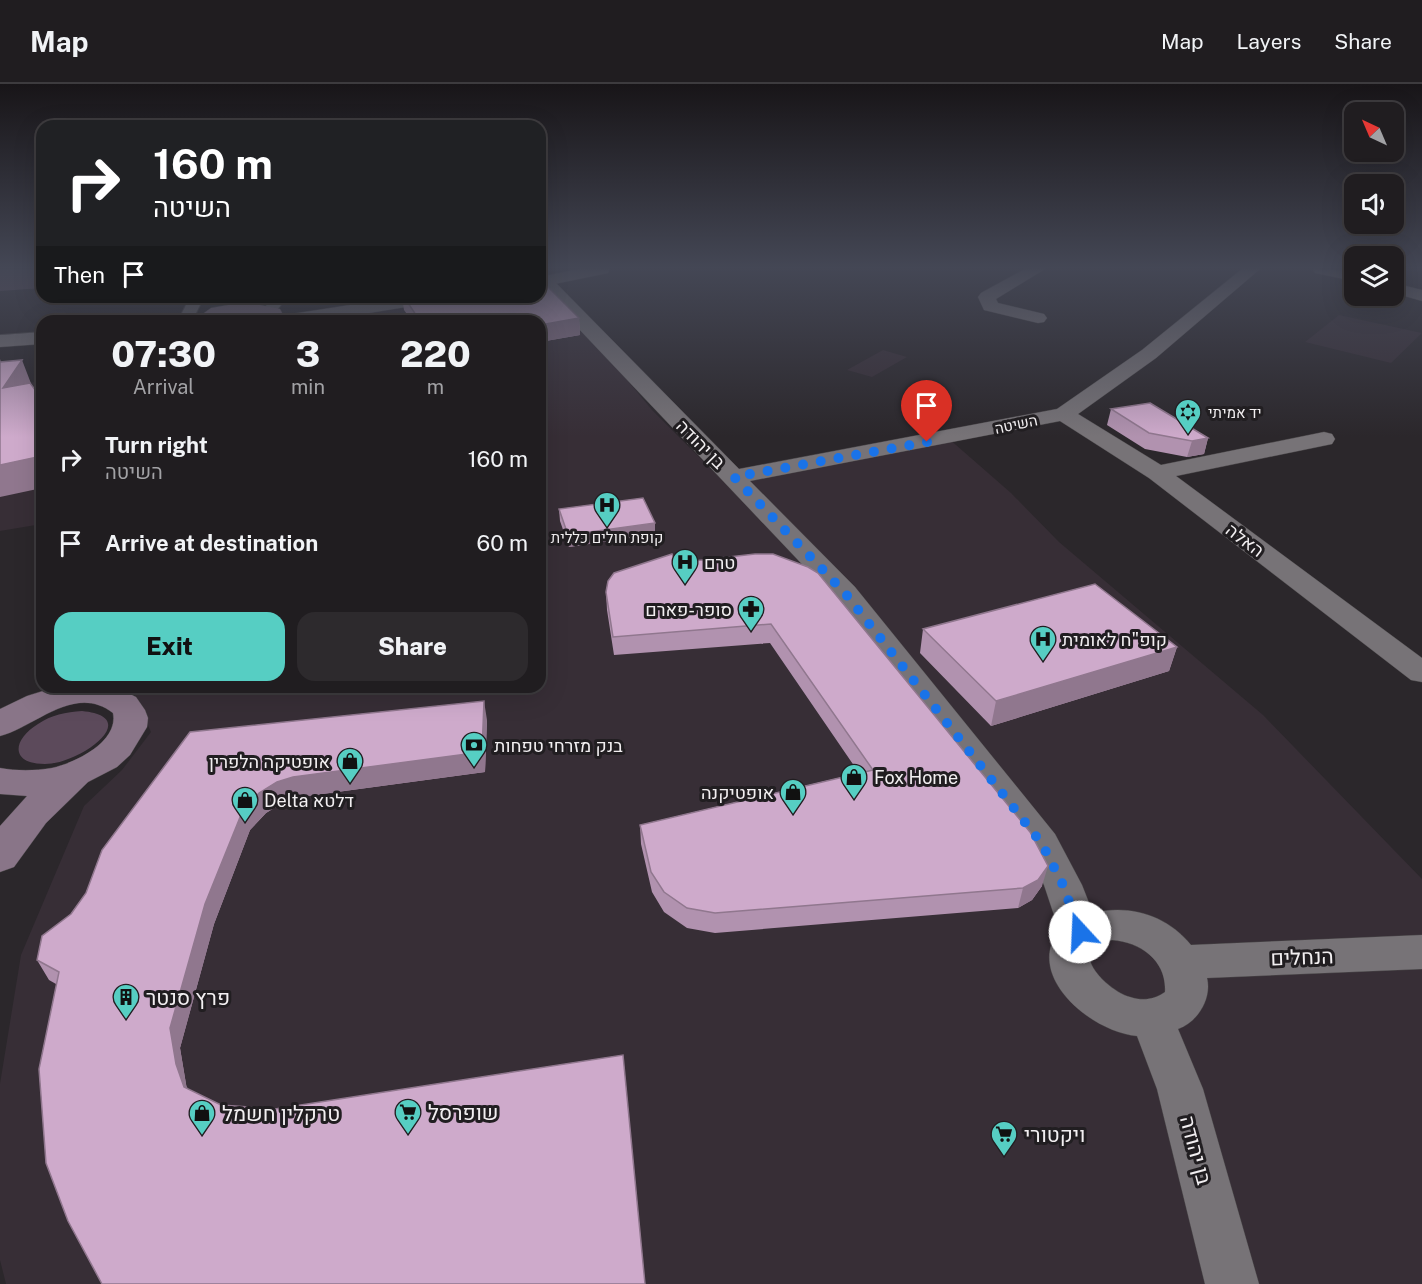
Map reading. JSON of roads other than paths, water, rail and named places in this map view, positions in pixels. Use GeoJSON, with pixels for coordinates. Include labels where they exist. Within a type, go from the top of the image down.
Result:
{"type":"FeatureCollection","features":[{"type":"Feature","properties":{"kind":"main road"},"geometry":{"type":"LineString","coordinates":[[5,721],[36,684]]}},
{"type":"Feature","properties":{"kind":"main road"},"geometry":{"type":"LineString","coordinates":[[5,721],[39,703],[89,693]]}},
{"type":"Feature","properties":{"kind":"main road"},"geometry":{"type":"LineString","coordinates":[[0,857],[16,830],[45,799],[114,750],[124,740],[132,717],[128,708],[109,693]]}},
{"type":"Feature","properties":{"kind":"main road"},"geometry":{"type":"LineString","coordinates":[[0,781],[33,784],[83,770]]}},
{"type":"Feature","properties":{"kind":"street","name":"בן יהודה"},"geometry":{"type":"LineString","coordinates":[[587,325],[845,593],[1042,844],[1063,885],[1080,932]]}},
{"type":"Feature","properties":{"kind":"street","name":"השיטה"},"geometry":{"type":"LineString","coordinates":[[734,477],[1064,414],[1149,354],[1184,325]]}},
{"type":"Feature","properties":{"kind":"street"},"geometry":{"type":"LineString","coordinates":[[0,340],[36,338]]}},
{"type":"Feature","properties":{"kind":"street","name":"האלה"},"geometry":{"type":"LineString","coordinates":[[1064,414],[1157,473],[1422,673]]}},
{"type":"Feature","properties":{"kind":"street"},"geometry":{"type":"LineString","coordinates":[[1157,473],[1324,439]]}},
{"type":"Feature","properties":{"kind":"street"},"geometry":{"type":"LineString","coordinates":[[1112,924],[1132,926],[1152,934],[1169,946],[1182,962],[1187,976],[1188,993],[1180,1005],[1167,1014],[1152,1018],[1130,1017],[1110,1010],[1079,986],[1071,971],[1068,956],[1071,943],[1080,932],[1095,925],[1112,924]]}},
{"type":"Feature","properties":{"kind":"street","name":"הנחלים"},"geometry":{"type":"LineString","coordinates":[[1182,962],[1422,952]]}},
{"type":"Feature","properties":{"kind":"street","name":"בן יהודה"},"geometry":{"type":"LineString","coordinates":[[1152,1018],[1180,1089],[1232,1284]]}},
{"type":"Feature","properties":{"kind":"place","name":"יד אמיתי"},"geometry":{"type":"Point","coordinates":[1188,435]}},
{"type":"Feature","properties":{"kind":"place","name":"קופת חולים כללית"},"geometry":{"type":"Point","coordinates":[607,528]}},
{"type":"Feature","properties":{"kind":"place","name":"טרם"},"geometry":{"type":"Point","coordinates":[685,585]}},
{"type":"Feature","properties":{"kind":"place","name":"סופר-פארם"},"geometry":{"type":"Point","coordinates":[751,632]}},
{"type":"Feature","properties":{"kind":"place","name":"קופ\"ח לאומית"},"geometry":{"type":"Point","coordinates":[1043,662]}},
{"type":"Feature","properties":{"kind":"place","name":"בנק מזרחי טפחות"},"geometry":{"type":"Point","coordinates":[474,768]}},
{"type":"Feature","properties":{"kind":"place","name":"אופטיקה הלפרין"},"geometry":{"type":"Point","coordinates":[350,784]}},
{"type":"Feature","properties":{"kind":"place","name":"Fox Home"},"geometry":{"type":"Point","coordinates":[854,800]}},
{"type":"Feature","properties":{"kind":"place","name":"אופטיקנה"},"geometry":{"type":"Point","coordinates":[793,815]}},
{"type":"Feature","properties":{"kind":"place","name":"Delta דלטא"},"geometry":{"type":"Point","coordinates":[245,823]}},
{"type":"Feature","properties":{"kind":"place","name":"פרץ סנטר"},"geometry":{"type":"Point","coordinates":[126,1020]}},
{"type":"Feature","properties":{"kind":"place","name":"שופרסל"},"geometry":{"type":"Point","coordinates":[408,1135]}},
{"type":"Feature","properties":{"kind":"place","name":"טרקלין חשמל"},"geometry":{"type":"Point","coordinates":[202,1136]}},
{"type":"Feature","properties":{"kind":"place","name":"ויקטורי"},"geometry":{"type":"Point","coordinates":[1004,1157]}}]}
